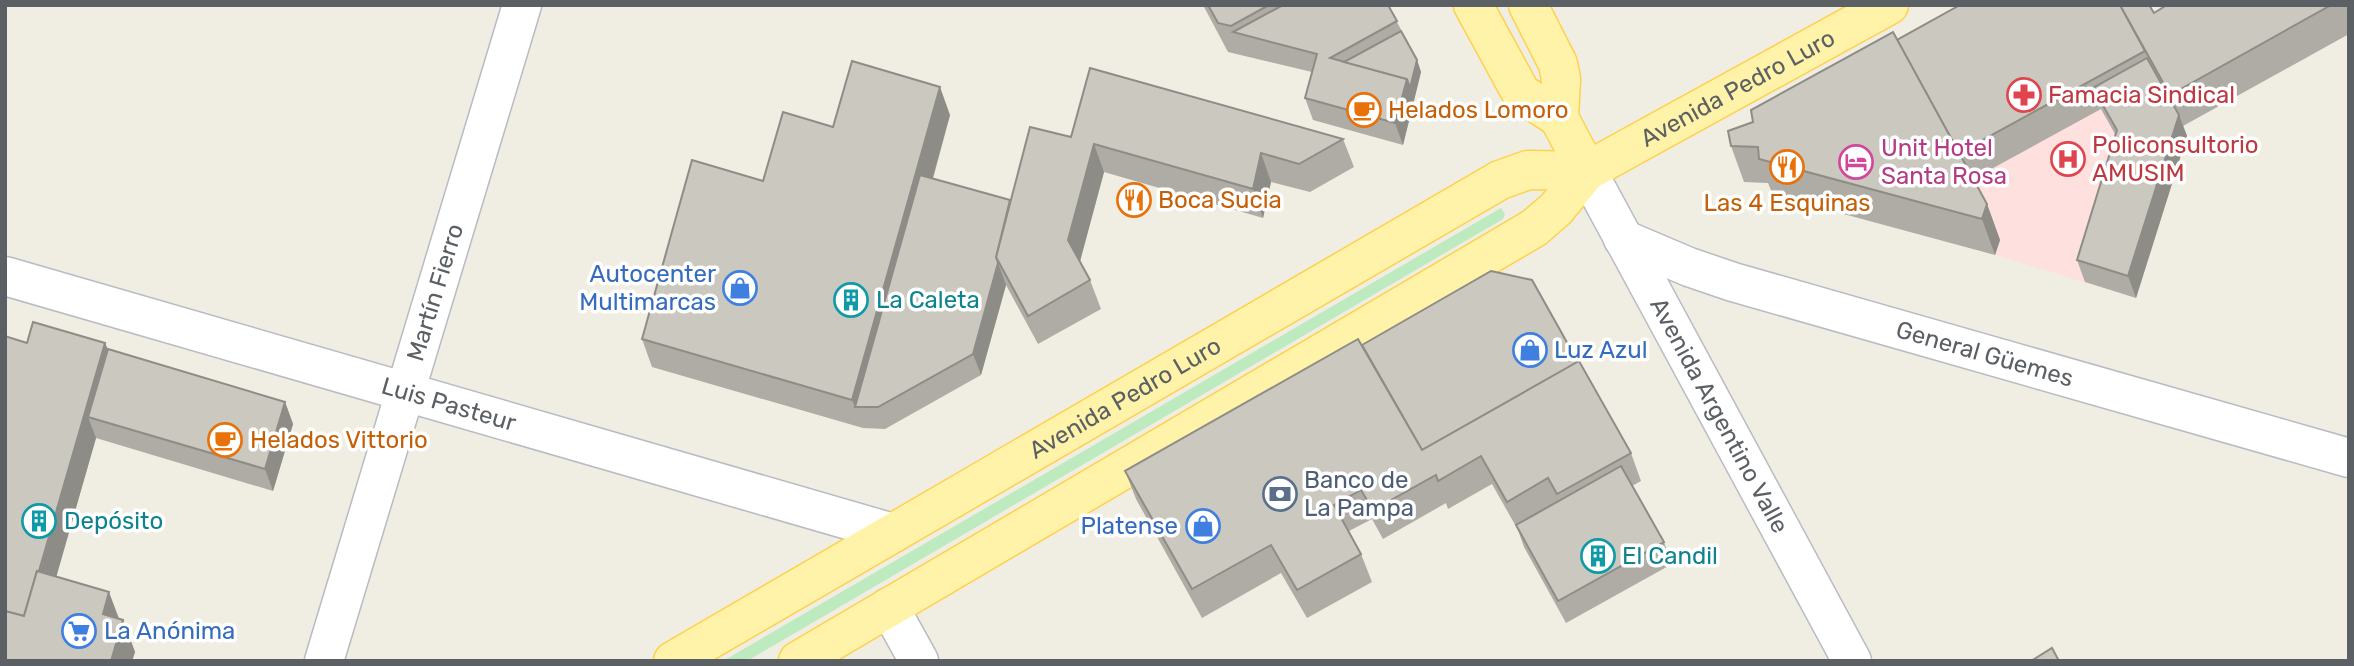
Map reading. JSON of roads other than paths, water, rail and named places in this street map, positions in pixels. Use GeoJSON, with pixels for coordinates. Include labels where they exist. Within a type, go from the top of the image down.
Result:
{"type":"FeatureCollection","features":[{"type":"Feature","properties":{"kind":"main road"},"geometry":{"type":"LineString","coordinates":[[1473,5],[1521,93],[1559,118],[1587,170]]}},
{"type":"Feature","properties":{"kind":"main road"},"geometry":{"type":"LineString","coordinates":[[1528,5],[1561,72],[1559,118]]}},
{"type":"Feature","properties":{"kind":"main road","name":"Avenida Pedro Luro"},"geometry":{"type":"LineString","coordinates":[[798,661],[1534,228],[1556,209],[1587,170],[1889,5]]}},
{"type":"Feature","properties":{"kind":"main road","name":"Avenida Pedro Luro"},"geometry":{"type":"LineString","coordinates":[[673,661],[1500,180],[1528,170],[1587,170]]}},
{"type":"Feature","properties":{"kind":"street","name":"Martín Fierro"},"geometry":{"type":"LineString","coordinates":[[324,661],[522,5]]}},
{"type":"Feature","properties":{"kind":"street","name":"Avenida Argentino Valle"},"geometry":{"type":"LineString","coordinates":[[1587,170],[1852,661]]}},
{"type":"Feature","properties":{"kind":"street","name":"General Güemes"},"geometry":{"type":"LineString","coordinates":[[1623,239],[1733,282],[2349,458]]}},
{"type":"Feature","properties":{"kind":"street","name":"Luis Pasteur"},"geometry":{"type":"LineString","coordinates":[[5,276],[892,533]]}},
{"type":"Feature","properties":{"kind":"street"},"geometry":{"type":"LineString","coordinates":[[889,607],[919,661]]}},
{"type":"Feature","properties":{"kind":"place","name":"Famacia Sindical"},"geometry":{"type":"Point","coordinates":[2024,95]}},
{"type":"Feature","properties":{"kind":"place","name":"Helados Lomoro"},"geometry":{"type":"Point","coordinates":[1364,110]}},
{"type":"Feature","properties":{"kind":"place","name":"Policonsultorio AMUSIM"},"geometry":{"type":"Point","coordinates":[2068,159]}},
{"type":"Feature","properties":{"kind":"place","name":"Unit Hotel Santa Rosa"},"geometry":{"type":"Point","coordinates":[1856,162]}},
{"type":"Feature","properties":{"kind":"place","name":"Las 4 Esquinas"},"geometry":{"type":"Point","coordinates":[1787,167]}},
{"type":"Feature","properties":{"kind":"place","name":"Boca Sucia"},"geometry":{"type":"Point","coordinates":[1134,200]}},
{"type":"Feature","properties":{"kind":"place","name":"Autocenter Multimarcas"},"geometry":{"type":"Point","coordinates":[740,288]}},
{"type":"Feature","properties":{"kind":"place","name":"La Caleta"},"geometry":{"type":"Point","coordinates":[851,300]}},
{"type":"Feature","properties":{"kind":"place","name":"Luz Azul"},"geometry":{"type":"Point","coordinates":[1530,350]}},
{"type":"Feature","properties":{"kind":"place","name":"Helados Vittorio"},"geometry":{"type":"Point","coordinates":[225,440]}},
{"type":"Feature","properties":{"kind":"place","name":"Banco de La Pampa"},"geometry":{"type":"Point","coordinates":[1280,494]}},
{"type":"Feature","properties":{"kind":"place","name":"Depósito"},"geometry":{"type":"Point","coordinates":[39,521]}},
{"type":"Feature","properties":{"kind":"place","name":"Platense"},"geometry":{"type":"Point","coordinates":[1203,526]}},
{"type":"Feature","properties":{"kind":"place","name":"El Candil"},"geometry":{"type":"Point","coordinates":[1598,556]}},
{"type":"Feature","properties":{"kind":"place","name":"La Anónima"},"geometry":{"type":"Point","coordinates":[79,631]}}]}
